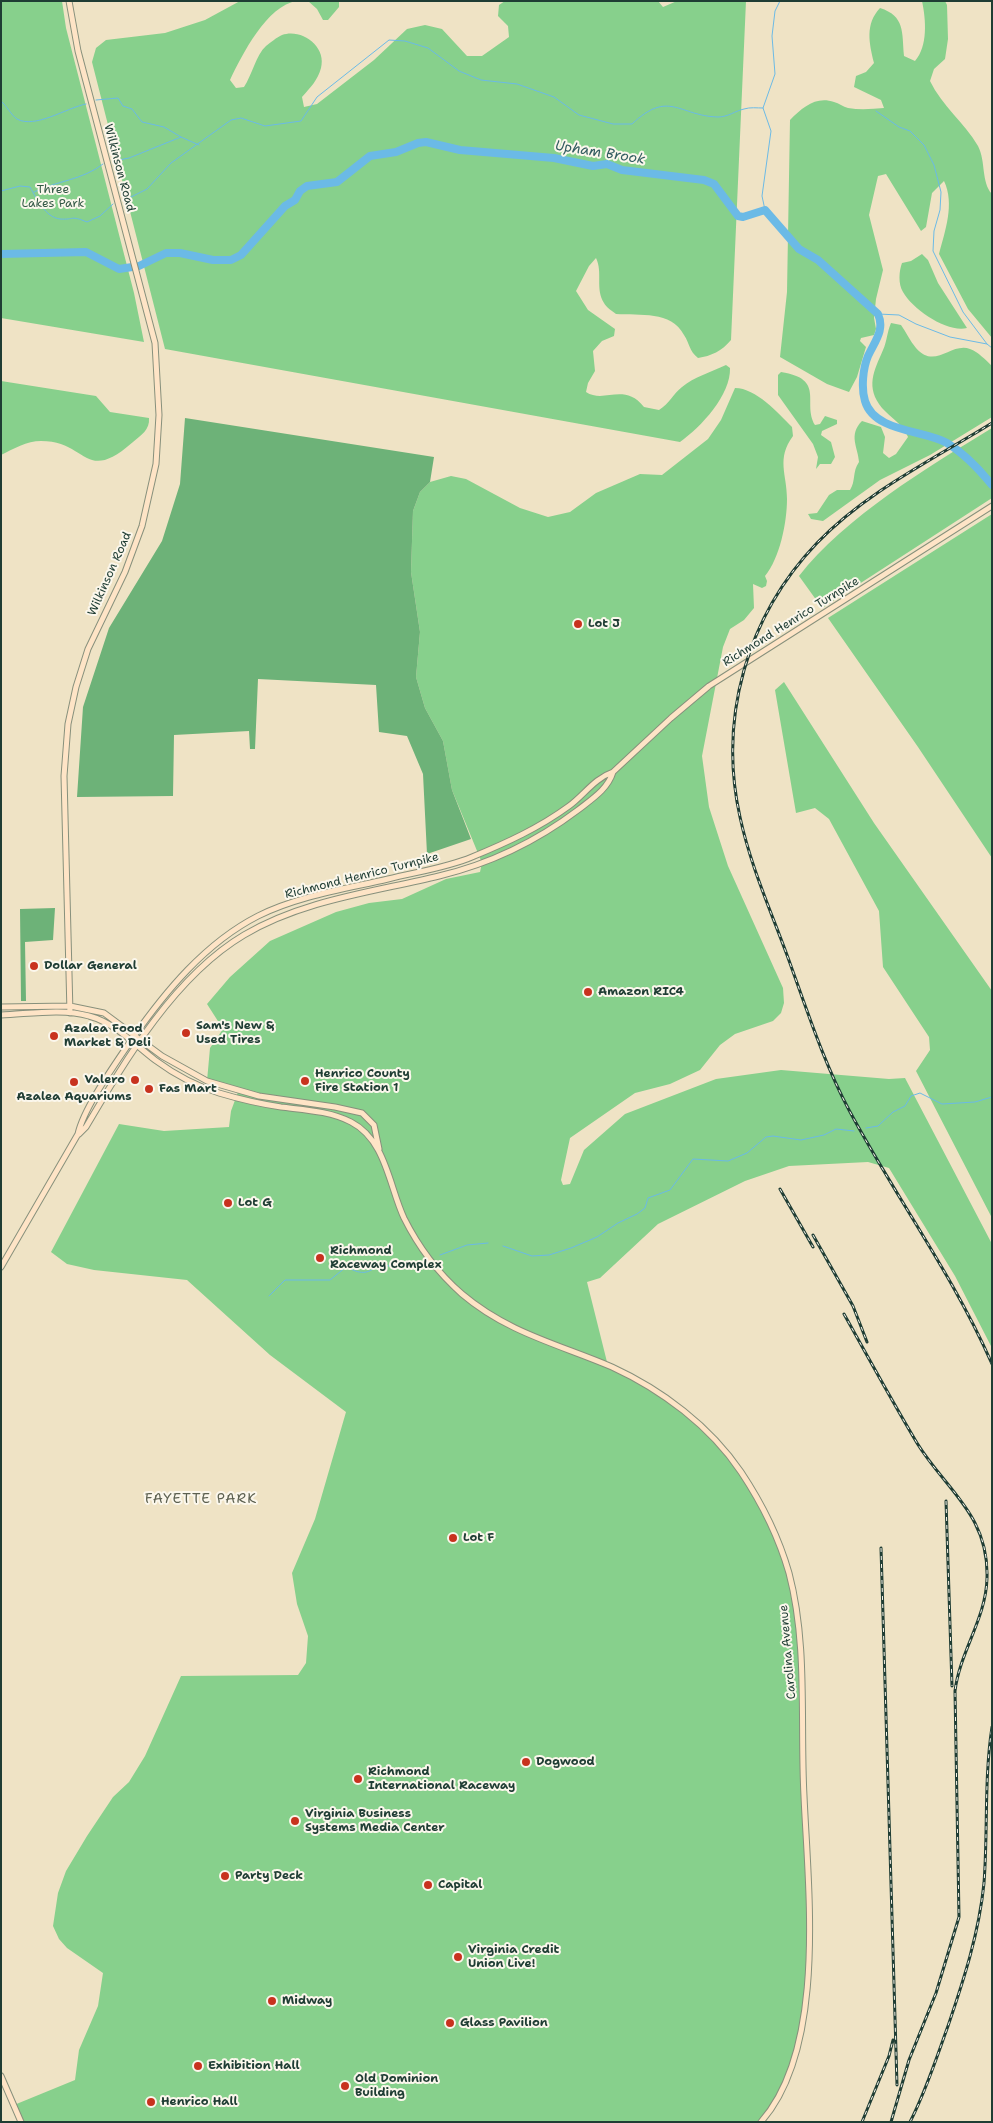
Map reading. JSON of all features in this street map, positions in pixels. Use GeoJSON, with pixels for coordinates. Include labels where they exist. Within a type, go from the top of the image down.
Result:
{"type":"FeatureCollection","features":[{"type":"Feature","properties":{"kind":"main road","name":"Wilkinson Road"},"geometry":{"type":"LineString","coordinates":[[69,1],[78,51],[156,352],[158,444],[152,488],[140,534],[128,566],[88,648],[68,724],[64,776],[70,1013]]}},
{"type":"Feature","properties":{"kind":"main road","name":"Richmond Henrico Turnpike"},"geometry":{"type":"LineString","coordinates":[[1,1267],[78,1134],[80,1125],[100,1090],[131,1041],[166,993],[201,957],[257,917],[289,904],[470,858],[523,836],[570,806],[604,775],[613,772],[670,718],[716,682],[992,506]]}},
{"type":"Feature","properties":{"kind":"main road","name":"Richmond Henrico Turnpike"},"geometry":{"type":"LineString","coordinates":[[78,1134],[86,1127],[141,1040],[174,997],[212,959],[247,934],[297,910],[440,876],[482,863],[516,848],[554,826],[596,796],[610,781],[613,772]]}},
{"type":"Feature","properties":{"kind":"main road"},"geometry":{"type":"LineString","coordinates":[[1,1007],[70,1006],[106,1014],[177,1065],[224,1087],[259,1096],[335,1107],[362,1113],[374,1125],[379,1149]]}},
{"type":"Feature","properties":{"kind":"main road"},"geometry":{"type":"LineString","coordinates":[[1,1015],[70,1013],[102,1021],[169,1069],[197,1085],[219,1093],[275,1106],[330,1114],[346,1120],[364,1131],[379,1149]]}},
{"type":"Feature","properties":{"kind":"main road","name":"Carolina Avenue"},"geometry":{"type":"LineString","coordinates":[[379,1149],[406,1221],[431,1262],[459,1292],[493,1317],[525,1334],[620,1371],[688,1414],[708,1433],[739,1470],[769,1523],[782,1553],[794,1600],[801,1663],[804,1797],[807,1838],[809,1980],[803,2021],[790,2069],[774,2104],[761,2122]]}},
{"type":"Feature","properties":{"kind":"main road"},"geometry":{"type":"LineString","coordinates":[[1,2076],[21,2122]]}},
{"type":"Feature","properties":{"kind":"green space","name":"Three Lakes Park"},"geometry":{"type":"Polygon","coordinates":[[[1,1],[62,1],[66,28],[134,293],[144,342],[1,318],[1,1]]]}},
{"type":"Feature","properties":{"kind":"green space"},"geometry":{"type":"Polygon","coordinates":[[[240,1],[297,1],[286,5],[266,21],[241,58],[230,80],[236,88],[244,87],[259,55],[266,46],[282,35],[297,34],[311,41],[316,46],[322,60],[318,76],[302,97],[304,107],[317,104],[374,60],[407,29],[425,25],[442,29],[467,56],[482,56],[509,37],[508,26],[498,16],[499,5],[505,1],[658,1],[663,7],[677,1],[746,1],[731,340],[716,352],[698,358],[678,327],[671,321],[654,316],[616,314],[606,306],[601,298],[599,269],[596,258],[589,266],[576,291],[588,310],[615,329],[614,336],[602,341],[593,351],[595,371],[588,383],[586,392],[600,396],[622,394],[637,400],[644,407],[659,410],[687,383],[697,377],[726,365],[730,368],[726,389],[713,410],[697,428],[680,442],[165,349],[92,62],[96,48],[106,40],[165,33],[205,20],[240,1]]]}},
{"type":"Feature","properties":{"kind":"green space"},"geometry":{"type":"Polygon","coordinates":[[[308,1],[339,1],[339,7],[328,20],[323,20],[317,9],[308,1]]]}},
{"type":"Feature","properties":{"kind":"green space"},"geometry":{"type":"Polygon","coordinates":[[[922,1],[945,1],[947,5],[948,39],[945,59],[934,69],[930,81],[978,146],[986,184],[992,194],[992,338],[968,309],[939,254],[949,208],[949,199],[944,181],[932,193],[926,227],[921,231],[886,174],[878,176],[869,215],[883,270],[876,299],[874,318],[876,329],[874,335],[861,338],[860,341],[866,347],[857,377],[849,392],[827,384],[780,357],[787,292],[790,120],[805,107],[821,100],[834,102],[852,109],[884,108],[881,100],[854,87],[856,76],[866,72],[874,63],[870,41],[872,21],[880,8],[894,16],[901,26],[904,56],[915,61],[922,48],[925,32],[922,1]]]}},
{"type":"Feature","properties":{"kind":"green space"},"geometry":{"type":"Polygon","coordinates":[[[922,254],[928,260],[938,283],[967,328],[950,327],[932,319],[915,306],[903,292],[900,285],[902,263],[911,261],[922,254]]]}},
{"type":"Feature","properties":{"kind":"green space"},"geometry":{"type":"Polygon","coordinates":[[[891,323],[901,325],[916,348],[923,354],[936,356],[963,348],[973,350],[987,361],[992,366],[992,417],[930,455],[880,480],[823,521],[811,519],[808,514],[817,513],[829,495],[837,490],[850,490],[852,487],[855,469],[859,462],[855,431],[862,421],[881,427],[885,437],[883,453],[889,458],[896,454],[908,437],[900,425],[882,408],[872,386],[874,372],[891,323]]]}},
{"type":"Feature","properties":{"kind":"green space"},"geometry":{"type":"Polygon","coordinates":[[[781,372],[795,375],[808,386],[812,417],[815,425],[820,424],[825,416],[837,420],[837,424],[822,431],[821,435],[831,442],[835,457],[831,464],[820,464],[816,469],[818,457],[813,444],[778,395],[778,375],[781,372]]]}},
{"type":"Feature","properties":{"kind":"green space"},"geometry":{"type":"Polygon","coordinates":[[[1,381],[96,396],[110,412],[149,418],[148,426],[133,442],[105,460],[95,461],[68,447],[41,441],[25,444],[1,455],[1,381]]]}},
{"type":"Feature","properties":{"kind":"green space","name":"Richmond Raceway Complex"},"geometry":{"type":"Polygon","coordinates":[[[735,388],[751,392],[759,397],[792,427],[793,436],[788,444],[784,459],[787,508],[779,550],[765,576],[766,586],[762,588],[753,584],[754,608],[744,620],[730,629],[723,647],[702,756],[709,807],[728,866],[783,988],[784,1003],[781,1013],[773,1021],[735,1034],[720,1045],[700,1070],[670,1084],[635,1093],[570,1138],[561,1180],[563,1185],[570,1184],[584,1150],[625,1114],[716,1079],[781,1070],[889,1079],[905,1078],[992,1244],[992,1348],[955,1276],[889,1168],[868,1162],[789,1166],[745,1181],[658,1224],[600,1278],[587,1282],[608,1366],[643,1385],[676,1407],[697,1423],[727,1454],[753,1492],[764,1513],[782,1554],[791,1581],[798,1630],[809,1972],[803,2021],[785,2081],[761,2122],[21,2122],[14,2105],[75,2080],[79,2050],[98,2006],[103,1973],[67,1948],[59,1939],[53,1926],[58,1893],[66,1871],[87,1836],[113,1797],[129,1782],[145,1756],[181,1676],[298,1675],[306,1663],[308,1636],[297,1604],[292,1573],[315,1519],[346,1412],[270,1355],[187,1280],[94,1270],[67,1264],[51,1252],[119,1124],[164,1131],[229,1127],[231,1111],[238,1092],[207,1081],[210,1048],[223,1029],[207,1004],[230,977],[270,941],[336,912],[369,903],[402,899],[446,879],[480,872],[482,863],[452,790],[443,741],[425,708],[416,677],[420,632],[411,572],[413,511],[420,492],[430,482],[451,476],[466,479],[520,508],[548,517],[570,512],[596,493],[640,474],[662,475],[708,439],[721,420],[735,388]]]}},
{"type":"Feature","properties":{"kind":"green space"},"geometry":{"type":"Polygon","coordinates":[[[185,418],[434,457],[430,482],[420,492],[413,511],[411,572],[420,632],[416,677],[425,708],[443,741],[452,790],[471,839],[427,854],[423,774],[407,736],[379,732],[376,685],[258,679],[255,749],[250,749],[249,731],[174,735],[173,796],[77,797],[83,707],[109,628],[162,541],[180,484],[185,418]]]}},
{"type":"Feature","properties":{"kind":"green space"},"geometry":{"type":"Polygon","coordinates":[[[992,428],[992,498],[822,608],[799,576],[818,554],[863,514],[915,476],[992,428]]]}},
{"type":"Feature","properties":{"kind":"green space"},"geometry":{"type":"Polygon","coordinates":[[[992,514],[992,858],[918,747],[828,618],[992,514]]]}},
{"type":"Feature","properties":{"kind":"green space"},"geometry":{"type":"Polygon","coordinates":[[[784,682],[874,823],[992,991],[992,1218],[916,1071],[930,1050],[929,1037],[883,967],[879,911],[829,819],[815,808],[796,813],[775,690],[784,682]]]}},
{"type":"Feature","properties":{"kind":"green space"},"geometry":{"type":"Polygon","coordinates":[[[55,908],[53,940],[25,942],[26,1001],[21,1001],[20,909],[55,908]]]}},
{"type":"Feature","properties":{"kind":"waterway"},"geometry":{"type":"LineString","coordinates":[[765,210],[762,196],[771,131],[763,108],[775,74],[772,36],[775,11],[780,1]]}},
{"type":"Feature","properties":{"kind":"waterway"},"geometry":{"type":"LineString","coordinates":[[125,200],[147,189],[171,163],[231,120],[241,118],[265,126],[301,121],[317,97],[389,40],[405,41],[428,48],[459,71],[481,80],[517,84],[554,97],[579,115],[613,124],[632,124],[645,114],[665,106],[705,116],[718,117],[746,108],[763,108]]}},
{"type":"Feature","properties":{"kind":"waterway"},"geometry":{"type":"LineString","coordinates":[[96,100],[118,98],[123,106],[132,109],[142,122],[164,127],[181,137]]}},
{"type":"Feature","properties":{"kind":"waterway"},"geometry":{"type":"LineString","coordinates":[[1,101],[17,119],[24,121],[41,120],[86,104]]}},
{"type":"Feature","properties":{"kind":"waterway"},"geometry":{"type":"LineString","coordinates":[[876,111],[899,127],[910,131],[924,145],[934,165],[941,192],[940,210],[934,231],[933,251],[963,312],[987,344]]}},
{"type":"Feature","properties":{"kind":"waterway"},"geometry":{"type":"LineString","coordinates":[[114,161],[129,158],[181,137],[199,145]]}},
{"type":"Feature","properties":{"kind":"waterway","name":"Upham Brook"},"geometry":{"type":"LineString","coordinates":[[1,254],[86,252],[119,269],[139,266],[166,253],[180,253],[213,260],[231,260],[241,255],[285,206],[295,200],[300,191],[307,186],[337,182],[370,156],[396,152],[418,143],[426,142],[460,150],[554,158],[593,166],[607,164],[622,170],[704,180],[714,184],[738,216],[743,217],[765,210],[799,249],[818,260],[878,314],[880,330],[866,361],[863,378],[865,401],[870,411],[878,419],[901,429],[947,443],[971,462],[992,485]]}},
{"type":"Feature","properties":{"kind":"waterway"},"geometry":{"type":"LineString","coordinates":[[34,192],[87,174],[103,164]]}},
{"type":"Feature","properties":{"kind":"waterway"},"geometry":{"type":"LineString","coordinates":[[1,191],[20,186],[30,187],[46,211],[55,218],[60,219],[75,218],[87,222],[100,216],[113,204]]}},
{"type":"Feature","properties":{"kind":"waterway"},"geometry":{"type":"LineString","coordinates":[[878,314],[899,315],[916,324],[950,337],[987,344],[992,348]]}},
{"type":"Feature","properties":{"kind":"waterway"},"geometry":{"type":"LineString","coordinates":[[866,1128],[878,1126],[893,1112],[905,1106],[911,1096],[920,1093],[942,1104],[975,1102],[992,1097]]}},
{"type":"Feature","properties":{"kind":"waterway"},"geometry":{"type":"LineString","coordinates":[[503,1246],[532,1256],[549,1255],[597,1237],[645,1208],[648,1198],[670,1190],[693,1159],[728,1161],[747,1153],[766,1137],[773,1136],[801,1140],[824,1135],[836,1129],[854,1131]]}},
{"type":"Feature","properties":{"kind":"waterway"},"geometry":{"type":"LineString","coordinates":[[440,1255],[467,1245],[488,1243]]}},
{"type":"Feature","properties":{"kind":"waterway"},"geometry":{"type":"LineString","coordinates":[[269,1296],[285,1280],[330,1280],[346,1267],[356,1271],[367,1272],[379,1265],[401,1267],[415,1264]]}},
{"type":"Feature","properties":{"kind":"railway"},"geometry":{"type":"LineString","coordinates":[[992,423],[878,492],[836,525],[817,543],[793,572],[772,603],[756,636],[744,670],[736,706],[733,743],[734,780],[744,835],[823,1053],[849,1110],[942,1267],[977,1331],[992,1364]]}},
{"type":"Feature","properties":{"kind":"railway"},"geometry":{"type":"LineString","coordinates":[[780,1189],[813,1247]]}},
{"type":"Feature","properties":{"kind":"railway"},"geometry":{"type":"LineString","coordinates":[[813,1235],[853,1306],[867,1342]]}},
{"type":"Feature","properties":{"kind":"railway"},"geometry":{"type":"LineString","coordinates":[[844,1314],[917,1443],[928,1460],[964,1504],[981,1537],[986,1556],[986,1593],[978,1621],[962,1662],[955,1691],[959,1917],[936,1993],[909,2060],[891,2122]]}},
{"type":"Feature","properties":{"kind":"railway"},"geometry":{"type":"LineString","coordinates":[[946,1501],[952,1686]]}},
{"type":"Feature","properties":{"kind":"railway"},"geometry":{"type":"LineString","coordinates":[[881,1548],[897,2085]]}},
{"type":"Feature","properties":{"kind":"railway"},"geometry":{"type":"LineString","coordinates":[[910,2122],[926,2087],[948,2026],[979,1920],[984,1883],[988,1766],[992,1727]]}},
{"type":"Feature","properties":{"kind":"railway"},"geometry":{"type":"LineString","coordinates":[[862,2122],[889,2056],[893,2040]]}},
{"type":"Feature","properties":{"kind":"place","name":"Lot J"},"geometry":{"type":"Point","coordinates":[578,624]}},
{"type":"Feature","properties":{"kind":"place","name":"Dollar General"},"geometry":{"type":"Point","coordinates":[34,966]}},
{"type":"Feature","properties":{"kind":"place","name":"Amazon RIC4"},"geometry":{"type":"Point","coordinates":[588,992]}},
{"type":"Feature","properties":{"kind":"place","name":"Sam's New & Used Tires"},"geometry":{"type":"Point","coordinates":[186,1033]}},
{"type":"Feature","properties":{"kind":"place","name":"Azalea Food Market & Deli"},"geometry":{"type":"Point","coordinates":[54,1036]}},
{"type":"Feature","properties":{"kind":"place","name":"Valero"},"geometry":{"type":"Point","coordinates":[135,1080]}},
{"type":"Feature","properties":{"kind":"place","name":"Henrico County Fire Station 1"},"geometry":{"type":"Point","coordinates":[305,1081]}},
{"type":"Feature","properties":{"kind":"place","name":"Azalea Aquariums"},"geometry":{"type":"Point","coordinates":[74,1082]}},
{"type":"Feature","properties":{"kind":"place","name":"Fas Mart"},"geometry":{"type":"Point","coordinates":[149,1089]}},
{"type":"Feature","properties":{"kind":"place","name":"Lot G"},"geometry":{"type":"Point","coordinates":[228,1203]}},
{"type":"Feature","properties":{"kind":"place","name":"Richmond Raceway Complex"},"geometry":{"type":"Point","coordinates":[320,1258]}},
{"type":"Feature","properties":{"kind":"place","name":"Lot F"},"geometry":{"type":"Point","coordinates":[453,1538]}},
{"type":"Feature","properties":{"kind":"place","name":"Dogwood"},"geometry":{"type":"Point","coordinates":[526,1762]}},
{"type":"Feature","properties":{"kind":"place","name":"Richmond International Raceway"},"geometry":{"type":"Point","coordinates":[358,1779]}},
{"type":"Feature","properties":{"kind":"place","name":"Virginia Business Systems Media Center"},"geometry":{"type":"Point","coordinates":[295,1821]}},
{"type":"Feature","properties":{"kind":"place","name":"Party Deck"},"geometry":{"type":"Point","coordinates":[225,1876]}},
{"type":"Feature","properties":{"kind":"place","name":"Capital"},"geometry":{"type":"Point","coordinates":[428,1885]}},
{"type":"Feature","properties":{"kind":"place","name":"Virginia Credit Union Live!"},"geometry":{"type":"Point","coordinates":[458,1957]}},
{"type":"Feature","properties":{"kind":"place","name":"Midway"},"geometry":{"type":"Point","coordinates":[272,2001]}},
{"type":"Feature","properties":{"kind":"place","name":"Glass Pavilion"},"geometry":{"type":"Point","coordinates":[450,2023]}},
{"type":"Feature","properties":{"kind":"place","name":"Exhibition Hall"},"geometry":{"type":"Point","coordinates":[198,2066]}},
{"type":"Feature","properties":{"kind":"place","name":"Old Dominion Building"},"geometry":{"type":"Point","coordinates":[345,2086]}},
{"type":"Feature","properties":{"kind":"place","name":"Henrico Hall"},"geometry":{"type":"Point","coordinates":[151,2102]}},
{"type":"Feature","properties":{"kind":"district","name":"FAYETTE PARK"},"geometry":{"type":"Point","coordinates":[201,1499]}}]}
